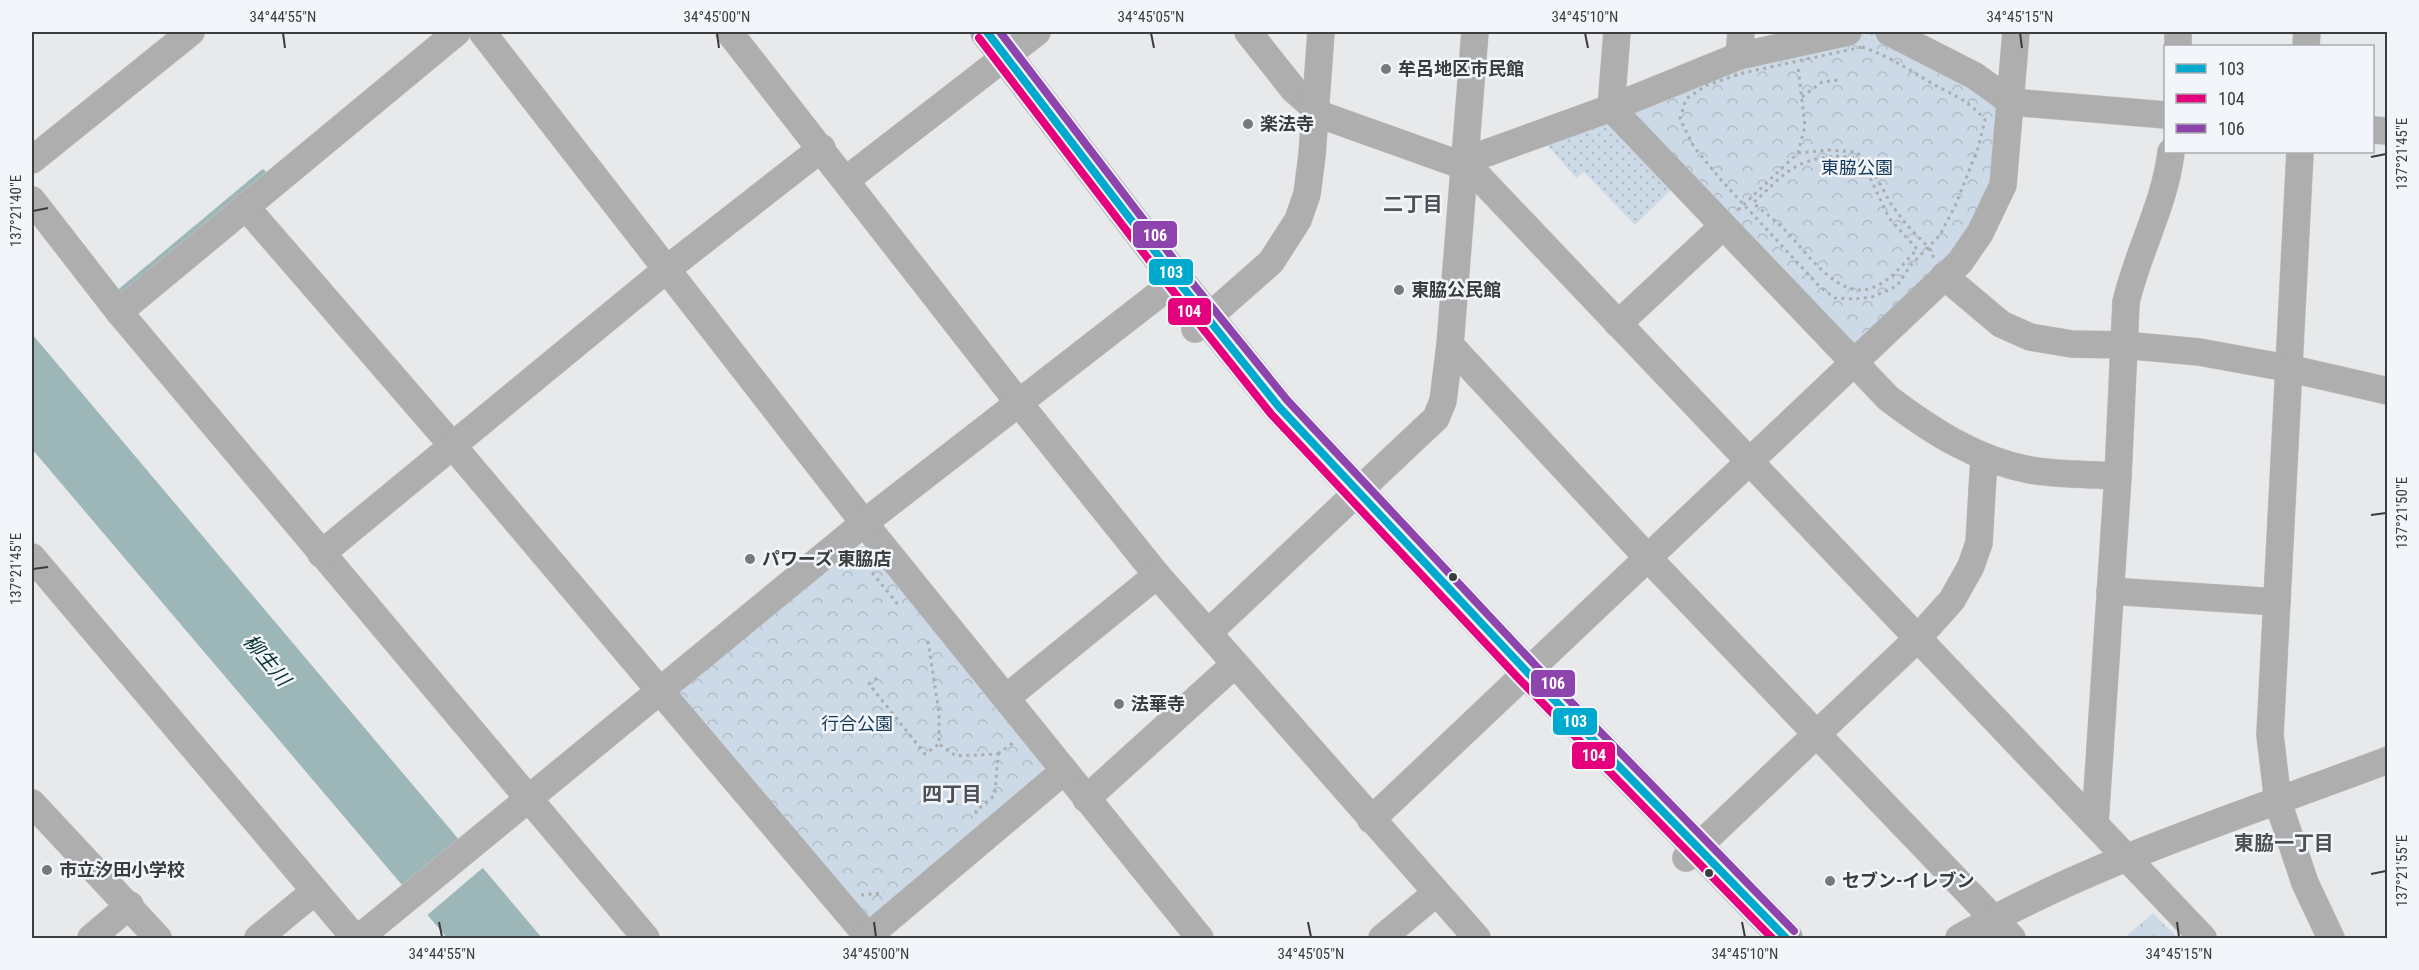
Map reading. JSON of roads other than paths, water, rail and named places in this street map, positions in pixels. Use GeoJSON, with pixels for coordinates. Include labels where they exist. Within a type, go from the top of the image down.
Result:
{"type":"FeatureCollection","features":[{"type":"Feature","properties":{"kind":"main road"},"geometry":{"type":"LineString","coordinates":[[966,32],[995,51],[1195,317],[1279,407],[1354,496],[1691,854],[1764,939]]}},
{"type":"Feature","properties":{"kind":"main road"},"geometry":{"type":"LineString","coordinates":[[1691,854],[1785,939]]}},
{"type":"Feature","properties":{"kind":"street"},"geometry":{"type":"LineString","coordinates":[[32,160],[191,32]]}},
{"type":"Feature","properties":{"kind":"street"},"geometry":{"type":"LineString","coordinates":[[119,312],[457,32]]}},
{"type":"Feature","properties":{"kind":"street"},"geometry":{"type":"LineString","coordinates":[[482,32],[864,523],[1200,939]]}},
{"type":"Feature","properties":{"kind":"street"},"geometry":{"type":"LineString","coordinates":[[729,32],[822,148],[1018,402],[1157,575],[1477,939]]}},
{"type":"Feature","properties":{"kind":"street"},"geometry":{"type":"LineString","coordinates":[[846,180],[995,51],[1037,32]]}},
{"type":"Feature","properties":{"kind":"street"},"geometry":{"type":"LineString","coordinates":[[1248,32],[1294,90],[1324,116],[1464,166],[1618,324],[1916,640],[2203,939]]}},
{"type":"Feature","properties":{"kind":"street"},"geometry":{"type":"LineString","coordinates":[[1195,317],[1271,262],[1298,220],[1307,194],[1321,32]]}},
{"type":"Feature","properties":{"kind":"street"},"geometry":{"type":"LineString","coordinates":[[1208,633],[1436,418],[1443,401],[1450,345],[1475,32]]}},
{"type":"Feature","properties":{"kind":"street"},"geometry":{"type":"LineString","coordinates":[[1617,32],[1611,108],[1852,364],[1888,398],[1929,430],[1984,457],[2029,470],[2118,476]]}},
{"type":"Feature","properties":{"kind":"street"},"geometry":{"type":"LineString","coordinates":[[1464,166],[1481,156],[1611,108],[1740,44],[1796,53],[1848,32]]}},
{"type":"Feature","properties":{"kind":"street"},"geometry":{"type":"LineString","coordinates":[[1889,32],[1975,76],[2011,102],[2164,115]]}},
{"type":"Feature","properties":{"kind":"street"},"geometry":{"type":"LineString","coordinates":[[1371,820],[1960,262],[1980,233],[2003,185],[2016,32]]}},
{"type":"Feature","properties":{"kind":"street"},"geometry":{"type":"LineString","coordinates":[[321,554],[668,269],[822,148]]}},
{"type":"Feature","properties":{"kind":"street"},"geometry":{"type":"LineString","coordinates":[[2095,824],[2118,476],[2126,302],[2132,275],[2162,194],[2171,153]]}},
{"type":"Feature","properties":{"kind":"street"},"geometry":{"type":"LineString","coordinates":[[2300,153],[2270,735],[2278,802],[2305,883],[2331,939]]}},
{"type":"Feature","properties":{"kind":"street"},"geometry":{"type":"LineString","coordinates":[[32,200],[119,312],[646,939]]}},
{"type":"Feature","properties":{"kind":"street"},"geometry":{"type":"LineString","coordinates":[[245,206],[452,445],[867,938],[1064,771]]}},
{"type":"Feature","properties":{"kind":"street"},"geometry":{"type":"LineString","coordinates":[[1618,324],[1722,227]]}},
{"type":"Feature","properties":{"kind":"street"},"geometry":{"type":"LineString","coordinates":[[1944,276],[1982,310],[2012,331],[2030,337],[2072,344],[2123,345],[2199,352],[2288,368],[2388,391]]}},
{"type":"Feature","properties":{"kind":"street"},"geometry":{"type":"LineString","coordinates":[[32,557],[357,939],[390,915],[864,523],[1171,285]]}},
{"type":"Feature","properties":{"kind":"street"},"geometry":{"type":"LineString","coordinates":[[1450,345],[1647,557],[2012,939]]}},
{"type":"Feature","properties":{"kind":"street"},"geometry":{"type":"LineString","coordinates":[[1691,854],[1916,640],[1952,600],[1971,566],[1982,526],[1984,457]]}},
{"type":"Feature","properties":{"kind":"street"},"geometry":{"type":"LineString","coordinates":[[1006,698],[1157,575]]}},
{"type":"Feature","properties":{"kind":"street"},"geometry":{"type":"LineString","coordinates":[[2110,591],[2277,602]]}},
{"type":"Feature","properties":{"kind":"street"},"geometry":{"type":"LineString","coordinates":[[1086,799],[1235,664]]}},
{"type":"Feature","properties":{"kind":"street"},"geometry":{"type":"LineString","coordinates":[[1959,939],[1993,919],[2126,858],[2198,829],[2278,802],[2388,760]]}},
{"type":"Feature","properties":{"kind":"street"},"geometry":{"type":"LineString","coordinates":[[32,803],[130,905],[158,939]]}},
{"type":"Feature","properties":{"kind":"street"},"geometry":{"type":"LineString","coordinates":[[258,939],[315,891]]}},
{"type":"Feature","properties":{"kind":"street"},"geometry":{"type":"LineString","coordinates":[[1382,939],[1436,893]]}},
{"type":"Feature","properties":{"kind":"street"},"geometry":{"type":"LineString","coordinates":[[91,939],[130,905]]}},
{"type":"Feature","properties":{"kind":"water","name":"柳生川"},"geometry":{"type":"Polygon","coordinates":[[[32,334],[542,938],[447,938],[32,449],[32,334]]]}},
{"type":"Feature","properties":{"kind":"waterway"},"geometry":{"type":"LineString","coordinates":[[118,293],[263,172]]}},
{"type":"Feature","properties":{"kind":"place","name":"牟呂地区市民館"},"geometry":{"type":"Point","coordinates":[1386,69]}},
{"type":"Feature","properties":{"kind":"place","name":"楽法寺"},"geometry":{"type":"Point","coordinates":[1248,124]}},
{"type":"Feature","properties":{"kind":"place","name":"東脇公民館"},"geometry":{"type":"Point","coordinates":[1399,290]}},
{"type":"Feature","properties":{"kind":"place","name":"パワーズ 東脇店"},"geometry":{"type":"Point","coordinates":[750,559]}},
{"type":"Feature","properties":{"kind":"place","name":"法華寺"},"geometry":{"type":"Point","coordinates":[1119,704]}},
{"type":"Feature","properties":{"kind":"place","name":"市立汐田小学校"},"geometry":{"type":"Point","coordinates":[47,870]}},
{"type":"Feature","properties":{"kind":"place","name":"セブン-イレブン"},"geometry":{"type":"Point","coordinates":[1830,881]}},
{"type":"Feature","properties":{"kind":"district","name":"二丁目"},"geometry":{"type":"Point","coordinates":[1413,204]}},
{"type":"Feature","properties":{"kind":"district","name":"四丁目"},"geometry":{"type":"Point","coordinates":[952,794]}},
{"type":"Feature","properties":{"kind":"district","name":"東脇一丁目"},"geometry":{"type":"Point","coordinates":[2284,843]}},
{"type":"Feature","properties":{"kind":"park label","name":"東脇公園"},"geometry":{"type":"Point","coordinates":[1857,168]}},
{"type":"Feature","properties":{"kind":"park label","name":"行合公園"},"geometry":{"type":"Point","coordinates":[857,724]}}]}
